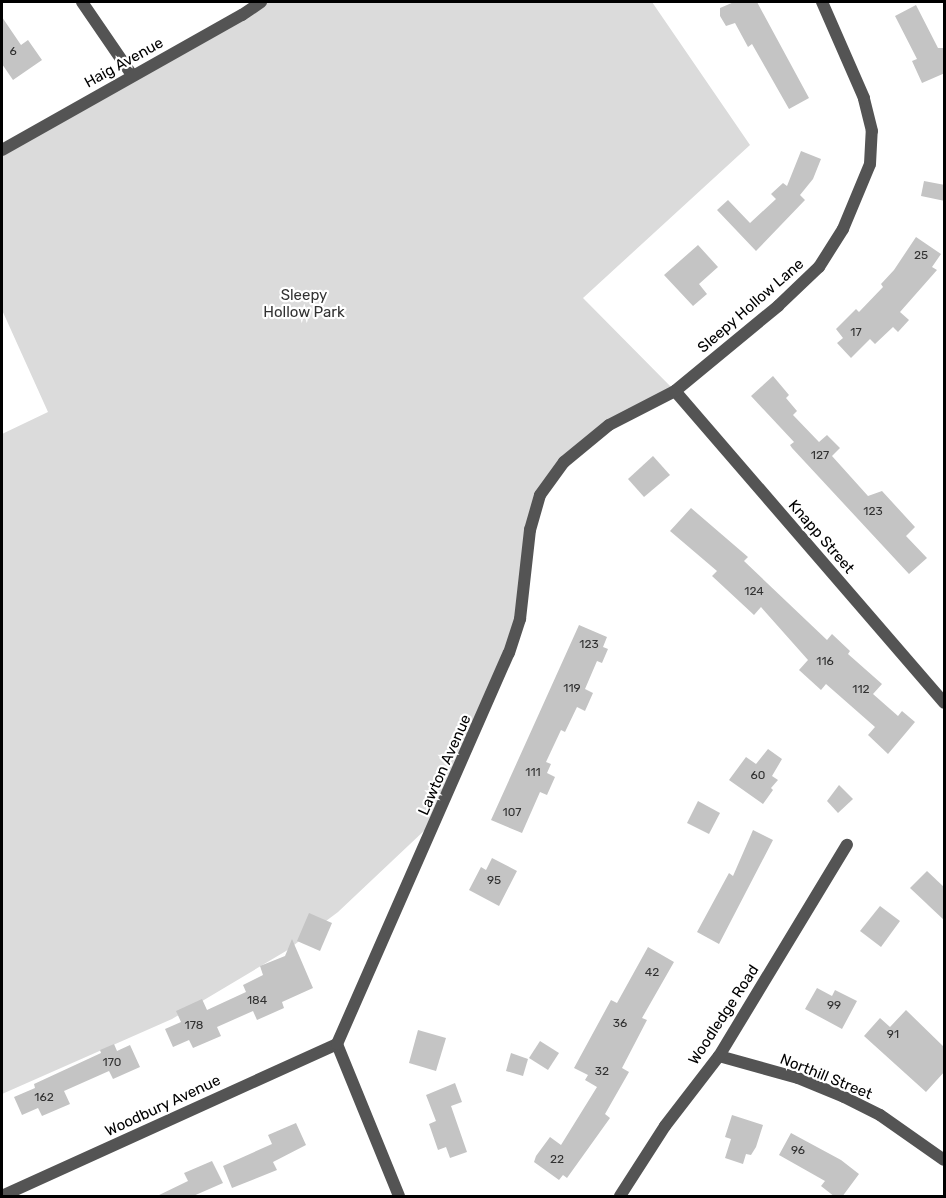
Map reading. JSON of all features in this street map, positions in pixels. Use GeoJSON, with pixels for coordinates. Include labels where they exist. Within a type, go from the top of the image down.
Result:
{"type":"FeatureCollection","features":[{"type":"Feature","properties":{"kind":"street"},"geometry":{"type":"LineString","coordinates":[[82,2],[132,75]]}},
{"type":"Feature","properties":{"kind":"street","name":"Haig Avenue"},"geometry":{"type":"LineString","coordinates":[[2,150],[242,15],[261,2]]}},
{"type":"Feature","properties":{"kind":"street","name":"Sleepy Hollow Lane"},"geometry":{"type":"LineString","coordinates":[[675,391],[778,306],[819,267],[843,229],[870,164],[872,131],[864,98],[822,2]]}},
{"type":"Feature","properties":{"kind":"street","name":"Knapp Street"},"geometry":{"type":"LineString","coordinates":[[675,391],[945,703]]}},
{"type":"Feature","properties":{"kind":"street","name":"Lawton Avenue"},"geometry":{"type":"LineString","coordinates":[[337,1044],[509,653],[520,619],[530,530],[540,495],[564,462],[609,425],[675,391]]}},
{"type":"Feature","properties":{"kind":"street","name":"Woodledge Road"},"geometry":{"type":"LineString","coordinates":[[620,1197],[665,1126],[719,1056],[847,845]]}},
{"type":"Feature","properties":{"kind":"street"},"geometry":{"type":"LineString","coordinates":[[337,1044],[399,1197]]}},
{"type":"Feature","properties":{"kind":"street","name":"Woodbury Avenue"},"geometry":{"type":"LineString","coordinates":[[2,1196],[337,1044]]}},
{"type":"Feature","properties":{"kind":"street","name":"Northill Street"},"geometry":{"type":"LineString","coordinates":[[719,1056],[798,1078],[844,1097],[880,1115],[945,1160]]}},
{"type":"Feature","properties":{"kind":"green space","name":"Sleepy Hollow Park"},"geometry":{"type":"Polygon","coordinates":[[[261,2],[652,2],[750,145],[583,298],[675,391],[609,425],[540,495],[520,619],[444,812],[338,912],[286,951],[172,1019],[2,1094],[2,434],[48,412],[2,310],[2,150],[261,2]]]}},
{"type":"Feature","properties":{"kind":"building"},"geometry":{"type":"Polygon","coordinates":[[[734,2],[757,2],[809,98],[789,109],[752,44],[748,47],[735,23],[726,26],[720,16],[720,8],[734,2]]]}},
{"type":"Feature","properties":{"kind":"building"},"geometry":{"type":"Polygon","coordinates":[[[916,5],[938,48],[945,48],[945,73],[922,83],[912,61],[917,59],[895,16],[916,5]]]}},
{"type":"Feature","properties":{"kind":"building"},"geometry":{"type":"Polygon","coordinates":[[[2,17],[21,45],[28,40],[42,60],[13,80],[2,64],[2,17]]]}},
{"type":"Feature","properties":{"kind":"building"},"geometry":{"type":"Polygon","coordinates":[[[801,151],[821,159],[813,179],[800,195],[805,200],[756,251],[717,210],[728,200],[750,223],[776,199],[771,194],[783,183],[787,186],[801,151]]]}},
{"type":"Feature","properties":{"kind":"building"},"geometry":{"type":"Polygon","coordinates":[[[924,181],[945,185],[945,201],[921,196],[924,181]]]}},
{"type":"Feature","properties":{"kind":"building"},"geometry":{"type":"Polygon","coordinates":[[[916,237],[941,254],[932,267],[937,270],[900,312],[909,320],[898,332],[893,327],[875,344],[870,339],[851,358],[837,343],[843,338],[836,329],[856,309],[859,312],[883,287],[881,284],[894,270],[916,237]]]}},
{"type":"Feature","properties":{"kind":"building"},"geometry":{"type":"Polygon","coordinates":[[[698,245],[718,267],[699,284],[707,294],[693,306],[664,275],[698,245]]]}},
{"type":"Feature","properties":{"kind":"building"},"geometry":{"type":"Polygon","coordinates":[[[773,376],[789,395],[786,398],[797,411],[793,415],[819,442],[827,435],[840,448],[832,456],[868,496],[882,491],[915,527],[906,536],[927,558],[909,574],[792,448],[790,445],[794,442],[751,396],[773,376]]]}},
{"type":"Feature","properties":{"kind":"building"},"geometry":{"type":"Polygon","coordinates":[[[653,456],[670,475],[644,497],[628,479],[653,456]]]}},
{"type":"Feature","properties":{"kind":"building"},"geometry":{"type":"Polygon","coordinates":[[[691,508],[748,557],[744,561],[827,640],[832,634],[850,651],[848,654],[882,684],[873,694],[898,716],[902,711],[915,722],[888,754],[868,735],[875,727],[826,684],[821,690],[799,670],[808,660],[761,607],[754,615],[712,576],[717,571],[670,531],[691,508]]]}},
{"type":"Feature","properties":{"kind":"building"},"geometry":{"type":"Polygon","coordinates":[[[579,625],[607,637],[603,647],[608,649],[602,663],[597,661],[585,689],[593,693],[585,711],[577,707],[565,732],[561,730],[546,762],[551,764],[547,773],[555,777],[547,795],[540,792],[522,833],[491,820],[579,625]]]}},
{"type":"Feature","properties":{"kind":"building"},"geometry":{"type":"Polygon","coordinates":[[[768,749],[782,759],[772,776],[778,780],[763,804],[729,780],[746,757],[756,764],[768,749]]]}},
{"type":"Feature","properties":{"kind":"building"},"geometry":{"type":"Polygon","coordinates":[[[839,785],[853,799],[838,813],[827,801],[839,785]]]}},
{"type":"Feature","properties":{"kind":"building"},"geometry":{"type":"Polygon","coordinates":[[[698,801],[720,813],[709,834],[687,823],[698,801]]]}},
{"type":"Feature","properties":{"kind":"building"},"geometry":{"type":"Polygon","coordinates":[[[753,830],[773,840],[719,944],[697,932],[729,873],[733,876],[753,830]]]}},
{"type":"Feature","properties":{"kind":"building"},"geometry":{"type":"Polygon","coordinates":[[[492,858],[517,871],[499,906],[469,890],[481,867],[486,870],[492,858]]]}},
{"type":"Feature","properties":{"kind":"building"},"geometry":{"type":"Polygon","coordinates":[[[927,871],[945,888],[945,921],[910,888],[927,871]]]}},
{"type":"Feature","properties":{"kind":"building"},"geometry":{"type":"Polygon","coordinates":[[[880,906],[900,921],[881,947],[860,931],[880,906]]]}},
{"type":"Feature","properties":{"kind":"building"},"geometry":{"type":"Polygon","coordinates":[[[309,913],[332,923],[320,951],[297,941],[309,913]]]}},
{"type":"Feature","properties":{"kind":"building"},"geometry":{"type":"Polygon","coordinates":[[[292,939],[313,988],[282,1002],[284,1008],[257,1020],[253,1011],[217,1027],[221,1036],[193,1048],[189,1040],[173,1047],[165,1029],[181,1022],[176,1011],[202,999],[207,1010],[246,992],[243,985],[263,975],[260,966],[285,956],[292,939]]]}},
{"type":"Feature","properties":{"kind":"building"},"geometry":{"type":"Polygon","coordinates":[[[648,947],[674,962],[642,1018],[647,1020],[622,1068],[629,1072],[605,1114],[610,1118],[567,1178],[563,1175],[559,1180],[534,1162],[536,1156],[550,1137],[561,1145],[597,1087],[585,1080],[588,1075],[574,1068],[611,1000],[617,1003],[648,947]]]}},
{"type":"Feature","properties":{"kind":"building"},"geometry":{"type":"Polygon","coordinates":[[[817,988],[832,996],[835,990],[857,1001],[842,1029],[805,1009],[817,988]]]}},
{"type":"Feature","properties":{"kind":"building"},"geometry":{"type":"Polygon","coordinates":[[[906,1010],[945,1048],[945,1071],[926,1092],[864,1036],[880,1018],[890,1027],[906,1010]]]}},
{"type":"Feature","properties":{"kind":"building"},"geometry":{"type":"Polygon","coordinates":[[[418,1030],[446,1038],[436,1071],[409,1063],[418,1030]]]}},
{"type":"Feature","properties":{"kind":"building"},"geometry":{"type":"Polygon","coordinates":[[[540,1041],[559,1053],[548,1070],[529,1058],[540,1041]]]}},
{"type":"Feature","properties":{"kind":"building"},"geometry":{"type":"Polygon","coordinates":[[[114,1044],[117,1051],[130,1045],[140,1067],[113,1079],[109,1071],[64,1091],[70,1104],[42,1116],[38,1108],[22,1115],[14,1097],[35,1088],[34,1084],[101,1053],[100,1050],[114,1044]]]}},
{"type":"Feature","properties":{"kind":"building"},"geometry":{"type":"Polygon","coordinates":[[[511,1053],[528,1059],[523,1076],[506,1071],[511,1053]]]}},
{"type":"Feature","properties":{"kind":"building"},"geometry":{"type":"Polygon","coordinates":[[[455,1083],[462,1102],[451,1106],[467,1152],[450,1158],[446,1147],[438,1150],[429,1124],[436,1121],[426,1095],[455,1083]]]}},
{"type":"Feature","properties":{"kind":"building"},"geometry":{"type":"Polygon","coordinates":[[[732,1115],[763,1125],[756,1147],[751,1155],[746,1154],[743,1164],[725,1158],[731,1139],[725,1137],[732,1115]]]}},
{"type":"Feature","properties":{"kind":"building"},"geometry":{"type":"Polygon","coordinates":[[[296,1123],[306,1145],[273,1162],[277,1170],[232,1188],[223,1166],[272,1144],[268,1135],[296,1123]]]}},
{"type":"Feature","properties":{"kind":"building"},"geometry":{"type":"Polygon","coordinates":[[[791,1133],[841,1160],[859,1174],[842,1197],[835,1197],[821,1186],[825,1181],[779,1155],[791,1133]]]}},
{"type":"Feature","properties":{"kind":"building"},"geometry":{"type":"Polygon","coordinates":[[[212,1161],[223,1183],[191,1197],[155,1197],[188,1181],[184,1173],[212,1161]]]}}]}
